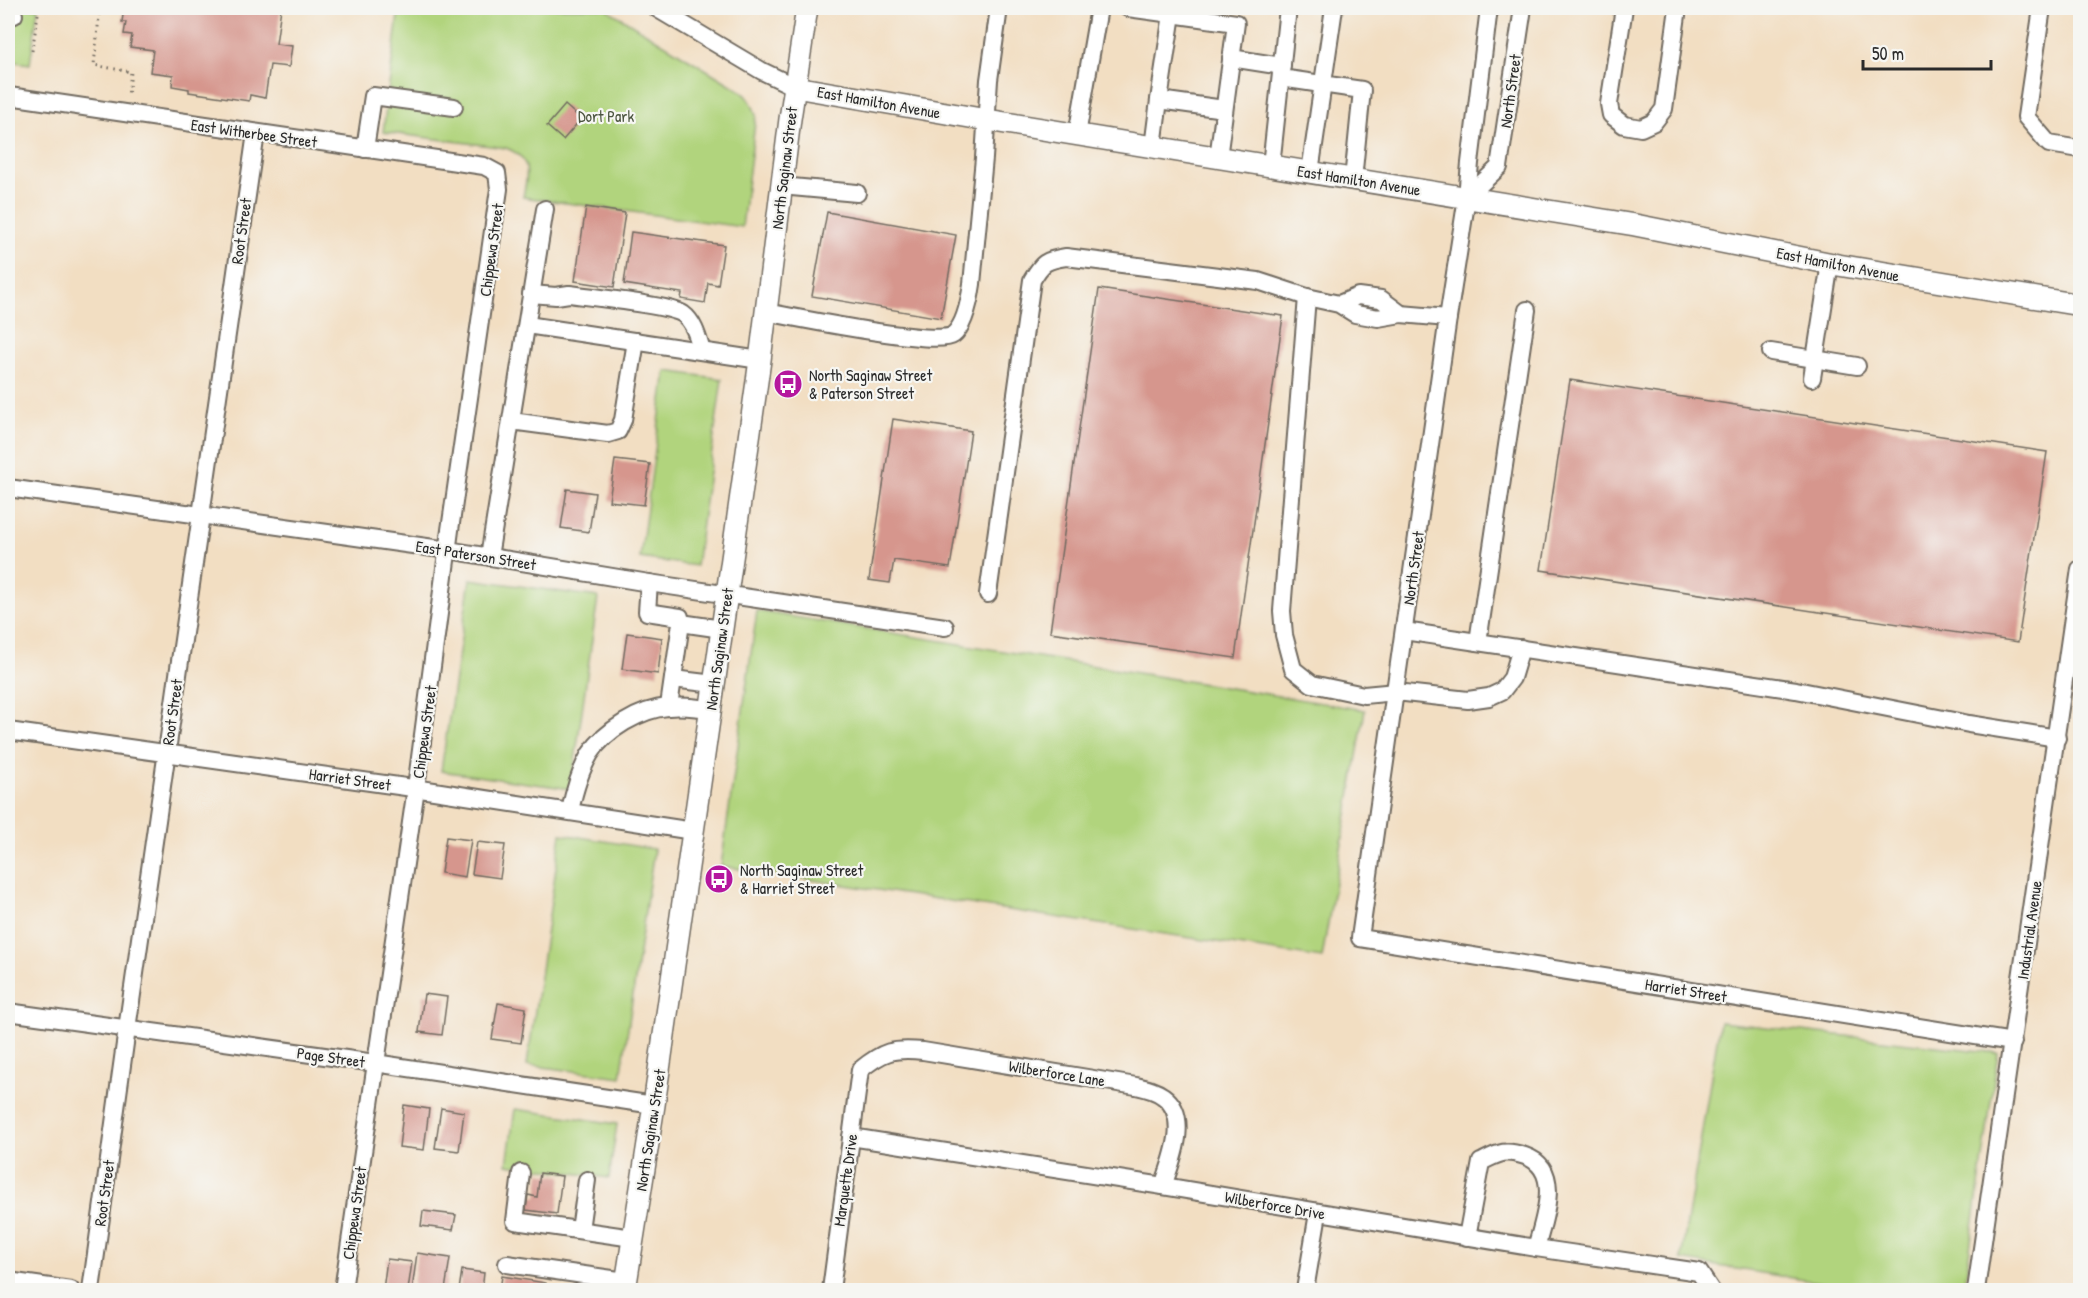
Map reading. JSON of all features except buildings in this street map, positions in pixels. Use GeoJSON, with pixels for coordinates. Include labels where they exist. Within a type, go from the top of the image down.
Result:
{"type":"FeatureCollection","features":[{"type":"Feature","properties":{"kind":"main road","name":"North Saginaw Street"},"geometry":{"type":"LineString","coordinates":[[626,1286],[711,709],[807,8]]}},
{"type":"Feature","properties":{"kind":"main road","name":"East Hamilton Avenue"},"geometry":{"type":"LineString","coordinates":[[795,87],[1635,225],[1830,263],[2080,305]]}},
{"type":"Feature","properties":{"kind":"street","name":"East Hamilton Avenue"},"geometry":{"type":"LineString","coordinates":[[656,8],[759,69],[795,87]]}},
{"type":"Feature","properties":{"kind":"street"},"geometry":{"type":"LineString","coordinates":[[766,312],[865,330],[933,338],[954,334],[969,303],[989,80],[999,8]]}},
{"type":"Feature","properties":{"kind":"street"},"geometry":{"type":"LineString","coordinates":[[1077,135],[1100,8]]}},
{"type":"Feature","properties":{"kind":"street"},"geometry":{"type":"LineString","coordinates":[[1128,8],[1236,22],[1218,158]]}},
{"type":"Feature","properties":{"kind":"street"},"geometry":{"type":"LineString","coordinates":[[1271,166],[1288,8]]}},
{"type":"Feature","properties":{"kind":"street"},"geometry":{"type":"LineString","coordinates":[[1310,172],[1334,8]]}},
{"type":"Feature","properties":{"kind":"street","name":"North Street"},"geometry":{"type":"LineString","coordinates":[[1360,938],[1467,197],[1490,8]]}},
{"type":"Feature","properties":{"kind":"street","name":"North Street"},"geometry":{"type":"LineString","coordinates":[[1467,197],[1499,167],[1522,8]]}},
{"type":"Feature","properties":{"kind":"street"},"geometry":{"type":"LineString","coordinates":[[1624,8],[1609,104],[1611,115],[1624,125],[1641,128],[1654,123],[1664,109],[1678,8]]}},
{"type":"Feature","properties":{"kind":"street"},"geometry":{"type":"LineString","coordinates":[[2042,8],[2026,117],[2049,144],[2080,149]]}},
{"type":"Feature","properties":{"kind":"street"},"geometry":{"type":"LineString","coordinates":[[1153,147],[1172,14]]}},
{"type":"Feature","properties":{"kind":"street"},"geometry":{"type":"LineString","coordinates":[[1231,58],[1323,85],[1362,90],[1353,180]]}},
{"type":"Feature","properties":{"kind":"street","name":"East Witherbee Street"},"geometry":{"type":"LineString","coordinates":[[8,96],[484,166],[497,173]]}},
{"type":"Feature","properties":{"kind":"street"},"geometry":{"type":"LineString","coordinates":[[365,149],[373,96],[453,106]]}},
{"type":"Feature","properties":{"kind":"street"},"geometry":{"type":"LineString","coordinates":[[1160,100],[1224,109]]}},
{"type":"Feature","properties":{"kind":"street","name":"Root Street"},"geometry":{"type":"LineString","coordinates":[[91,1290],[256,133]]}},
{"type":"Feature","properties":{"kind":"street","name":"Chippewa Street"},"geometry":{"type":"LineString","coordinates":[[343,1290],[416,789],[499,189],[497,173]]}},
{"type":"Feature","properties":{"kind":"street"},"geometry":{"type":"LineString","coordinates":[[781,186],[857,193]]}},
{"type":"Feature","properties":{"kind":"street"},"geometry":{"type":"LineString","coordinates":[[489,557],[545,209]]}},
{"type":"Feature","properties":{"kind":"street"},"geometry":{"type":"LineString","coordinates":[[988,594],[1032,280],[1040,265],[1051,259],[1066,257],[1227,276],[1258,281],[1307,297],[1339,304],[1355,314],[1378,318],[1401,314],[1448,318]]}},
{"type":"Feature","properties":{"kind":"street"},"geometry":{"type":"LineString","coordinates":[[1812,378],[1830,263]]}},
{"type":"Feature","properties":{"kind":"street"},"geometry":{"type":"LineString","coordinates":[[531,294],[556,296],[569,294],[683,313],[694,327],[702,351]]}},
{"type":"Feature","properties":{"kind":"street"},"geometry":{"type":"LineString","coordinates":[[1307,297],[1282,611],[1284,635],[1293,669],[1312,684],[1364,695],[1396,692],[1468,700],[1489,697],[1502,691],[1512,678],[1521,648]]}},
{"type":"Feature","properties":{"kind":"street"},"geometry":{"type":"LineString","coordinates":[[1478,642],[1527,310]]}},
{"type":"Feature","properties":{"kind":"street"},"geometry":{"type":"LineString","coordinates":[[527,325],[760,360]]}},
{"type":"Feature","properties":{"kind":"street"},"geometry":{"type":"LineString","coordinates":[[512,421],[608,434],[618,431],[624,420],[636,341]]}},
{"type":"Feature","properties":{"kind":"street"},"geometry":{"type":"LineString","coordinates":[[1771,352],[1857,366]]}},
{"type":"Feature","properties":{"kind":"street","name":"East Paterson Street"},"geometry":{"type":"LineString","coordinates":[[8,488],[448,550],[945,627]]}},
{"type":"Feature","properties":{"kind":"street","name":"Industrial Avenue"},"geometry":{"type":"LineString","coordinates":[[1976,1290],[2080,569]]}},
{"type":"Feature","properties":{"kind":"street"},"geometry":{"type":"LineString","coordinates":[[650,583],[647,612],[680,617],[681,623],[669,706]]}},
{"type":"Feature","properties":{"kind":"street"},"geometry":{"type":"LineString","coordinates":[[681,623],[722,629]]}},
{"type":"Feature","properties":{"kind":"street"},"geometry":{"type":"LineString","coordinates":[[1404,631],[1796,690],[1957,722],[2057,738]]}},
{"type":"Feature","properties":{"kind":"street"},"geometry":{"type":"LineString","coordinates":[[673,679],[714,684]]}},
{"type":"Feature","properties":{"kind":"street"},"geometry":{"type":"LineString","coordinates":[[570,811],[575,790],[591,753],[629,718],[649,710],[669,706],[711,709]]}},
{"type":"Feature","properties":{"kind":"street","name":"Harriet Street"},"geometry":{"type":"LineString","coordinates":[[8,731],[570,811],[693,831]]}},
{"type":"Feature","properties":{"kind":"street","name":"Harriet Street"},"geometry":{"type":"LineString","coordinates":[[1360,938],[2013,1042]]}},
{"type":"Feature","properties":{"kind":"street","name":"Page Street"},"geometry":{"type":"LineString","coordinates":[[8,1012],[375,1063],[654,1105]]}},
{"type":"Feature","properties":{"kind":"street","name":"Wilberforce Lane"},"geometry":{"type":"LineString","coordinates":[[860,1070],[883,1053],[894,1049],[906,1049],[1136,1086],[1158,1093],[1171,1103],[1175,1110],[1177,1131],[1175,1147],[1163,1186]]}},
{"type":"Feature","properties":{"kind":"street","name":"Marquette Drive"},"geometry":{"type":"LineString","coordinates":[[831,1290],[860,1070]]}},
{"type":"Feature","properties":{"kind":"street","name":"Wilberforce Drive"},"geometry":{"type":"LineString","coordinates":[[851,1137],[1536,1248],[1699,1272],[1711,1290]]}},
{"type":"Feature","properties":{"kind":"street"},"geometry":{"type":"LineString","coordinates":[[1467,1237],[1481,1162],[1501,1152],[1514,1153],[1532,1158],[1544,1171],[1548,1185],[1546,1210],[1536,1248]]}},
{"type":"Feature","properties":{"kind":"street"},"geometry":{"type":"LineString","coordinates":[[521,1173],[515,1221],[633,1238]]}},
{"type":"Feature","properties":{"kind":"street"},"geometry":{"type":"LineString","coordinates":[[580,1230],[587,1180]]}},
{"type":"Feature","properties":{"kind":"street"},"geometry":{"type":"LineString","coordinates":[[1305,1290],[1318,1213]]}},
{"type":"Feature","properties":{"kind":"street"},"geometry":{"type":"LineString","coordinates":[[507,1264],[570,1273],[626,1286]]}},
{"type":"Feature","properties":{"kind":"street"},"geometry":{"type":"LineString","coordinates":[[567,1290],[570,1273]]}},
{"type":"Feature","properties":{"kind":"street"},"geometry":{"type":"LineString","coordinates":[[8,1281],[71,1290]]}},
{"type":"Feature","properties":{"kind":"path"},"geometry":{"type":"LineString","coordinates":[[32,51],[39,8]]}},
{"type":"Feature","properties":{"kind":"path"},"geometry":{"type":"LineString","coordinates":[[100,8],[94,65],[131,72],[128,96]]}},
{"type":"Feature","properties":{"kind":"green space"},"geometry":{"type":"Polygon","coordinates":[[[8,8],[38,8],[30,64],[8,61],[8,8]]]}},
{"type":"Feature","properties":{"kind":"green space","name":"Dort Park"},"geometry":{"type":"Polygon","coordinates":[[[399,8],[605,8],[738,89],[750,100],[756,115],[742,227],[523,197],[527,174],[524,162],[506,148],[383,132],[399,8]]]}},
{"type":"Feature","properties":{"kind":"green space"},"geometry":{"type":"Polygon","coordinates":[[[666,371],[722,379],[696,566],[640,558],[666,371]]]}},
{"type":"Feature","properties":{"kind":"green space"},"geometry":{"type":"Polygon","coordinates":[[[470,579],[598,597],[571,789],[441,771],[470,579]]]}},
{"type":"Feature","properties":{"kind":"green space"},"geometry":{"type":"Polygon","coordinates":[[[757,611],[1365,710],[1322,958],[721,866],[757,611]]]}},
{"type":"Feature","properties":{"kind":"green space"},"geometry":{"type":"Polygon","coordinates":[[[561,834],[654,849],[621,1077],[527,1065],[561,834]]]}},
{"type":"Feature","properties":{"kind":"green space"},"geometry":{"type":"Polygon","coordinates":[[[1720,1022],[1998,1053],[1964,1290],[1867,1290],[1681,1260],[1720,1022]]]}},
{"type":"Feature","properties":{"kind":"green space"},"geometry":{"type":"Polygon","coordinates":[[[515,1109],[617,1124],[609,1178],[507,1164],[515,1109]]]}},
{"type":"Feature","properties":{"kind":"place","name":"North Saginaw Street & Paterson Street"},"geometry":{"type":"Point","coordinates":[788,384]}},
{"type":"Feature","properties":{"kind":"place","name":"North Saginaw Street & Harriet Street"},"geometry":{"type":"Point","coordinates":[719,879]}}]}
